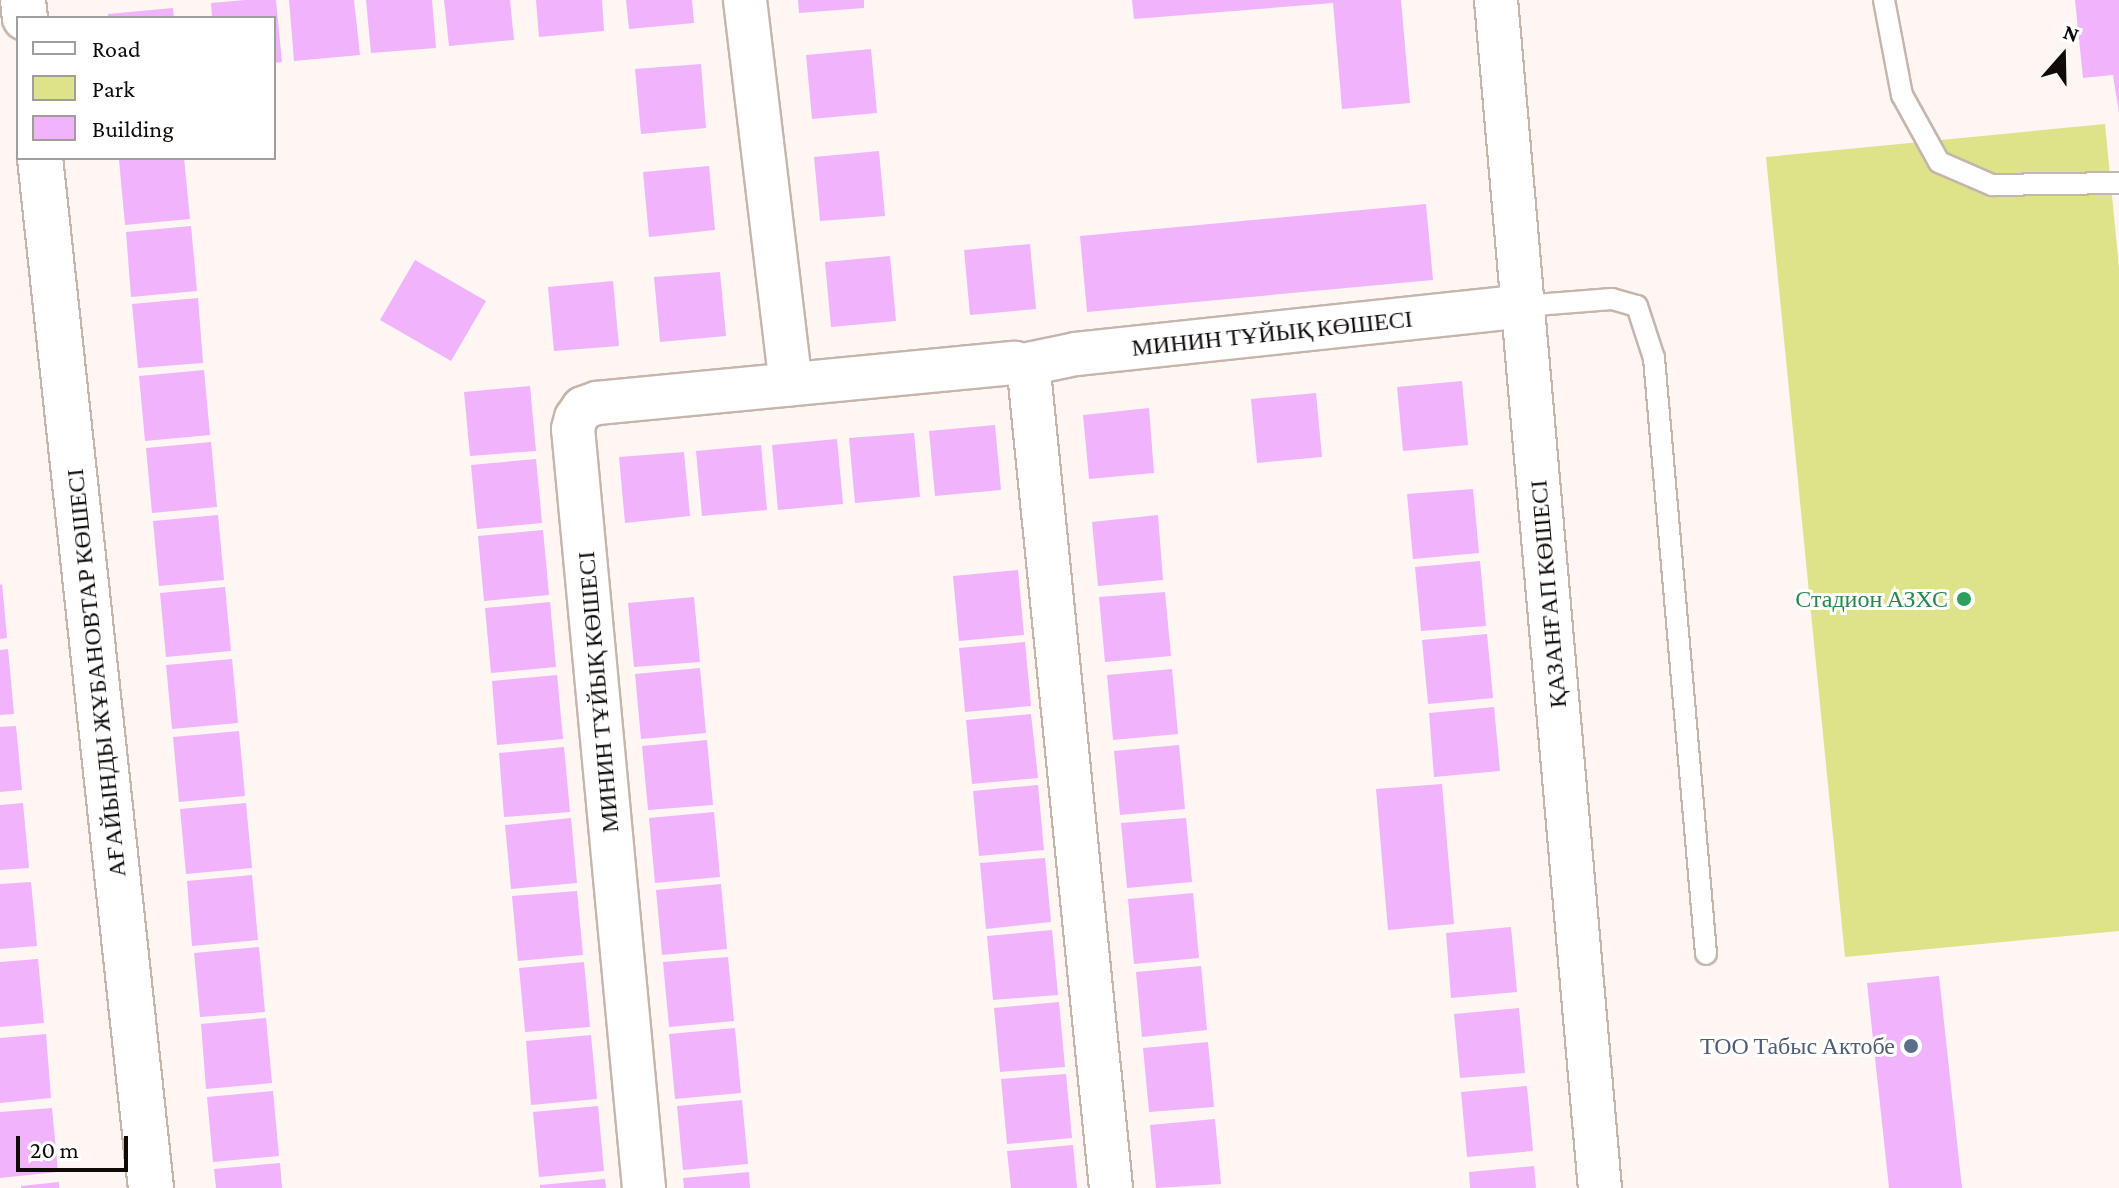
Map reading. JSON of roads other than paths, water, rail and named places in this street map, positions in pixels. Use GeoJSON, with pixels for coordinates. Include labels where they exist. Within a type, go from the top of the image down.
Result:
{"type":"FeatureCollection","features":[{"type":"Feature","properties":{"kind":"street"},"geometry":{"type":"LineString","coordinates":[[745,0],[791,384]]}},
{"type":"Feature","properties":{"kind":"street","name":"ҚАЗАНҒАП КӨШЕСІ"},"geometry":{"type":"LineString","coordinates":[[1496,0],[1600,1188]]}},
{"type":"Feature","properties":{"kind":"street","name":"АҒАЙЫНДЫ ЖҰБАНОВТАР КӨШЕСІ"},"geometry":{"type":"LineString","coordinates":[[40,160],[151,1188]]}},
{"type":"Feature","properties":{"kind":"street","name":"МИНИН ТҰЙЫҚ КӨШЕСІ"},"geometry":{"type":"LineString","coordinates":[[644,1188],[573,429],[583,408],[597,403],[791,384],[1015,363],[1023,365],[1076,354],[1523,306]]}},
{"type":"Feature","properties":{"kind":"street"},"geometry":{"type":"LineString","coordinates":[[1023,365],[1029,372],[1111,1188]]}},
{"type":"Feature","properties":{"kind":"lane"},"geometry":{"type":"LineString","coordinates":[[1884,0],[1902,95],[1939,162],[1992,185],[2119,183]]}},
{"type":"Feature","properties":{"kind":"lane"},"geometry":{"type":"LineString","coordinates":[[1523,306],[1612,299],[1637,306],[1654,358],[1706,954]]}},
{"type":"Feature","properties":{"kind":"place","name":"Стадион АЗХС"},"geometry":{"type":"Point","coordinates":[1964,599]}},
{"type":"Feature","properties":{"kind":"place","name":"ТОО Табыс Актобе"},"geometry":{"type":"Point","coordinates":[1911,1046]}}]}
